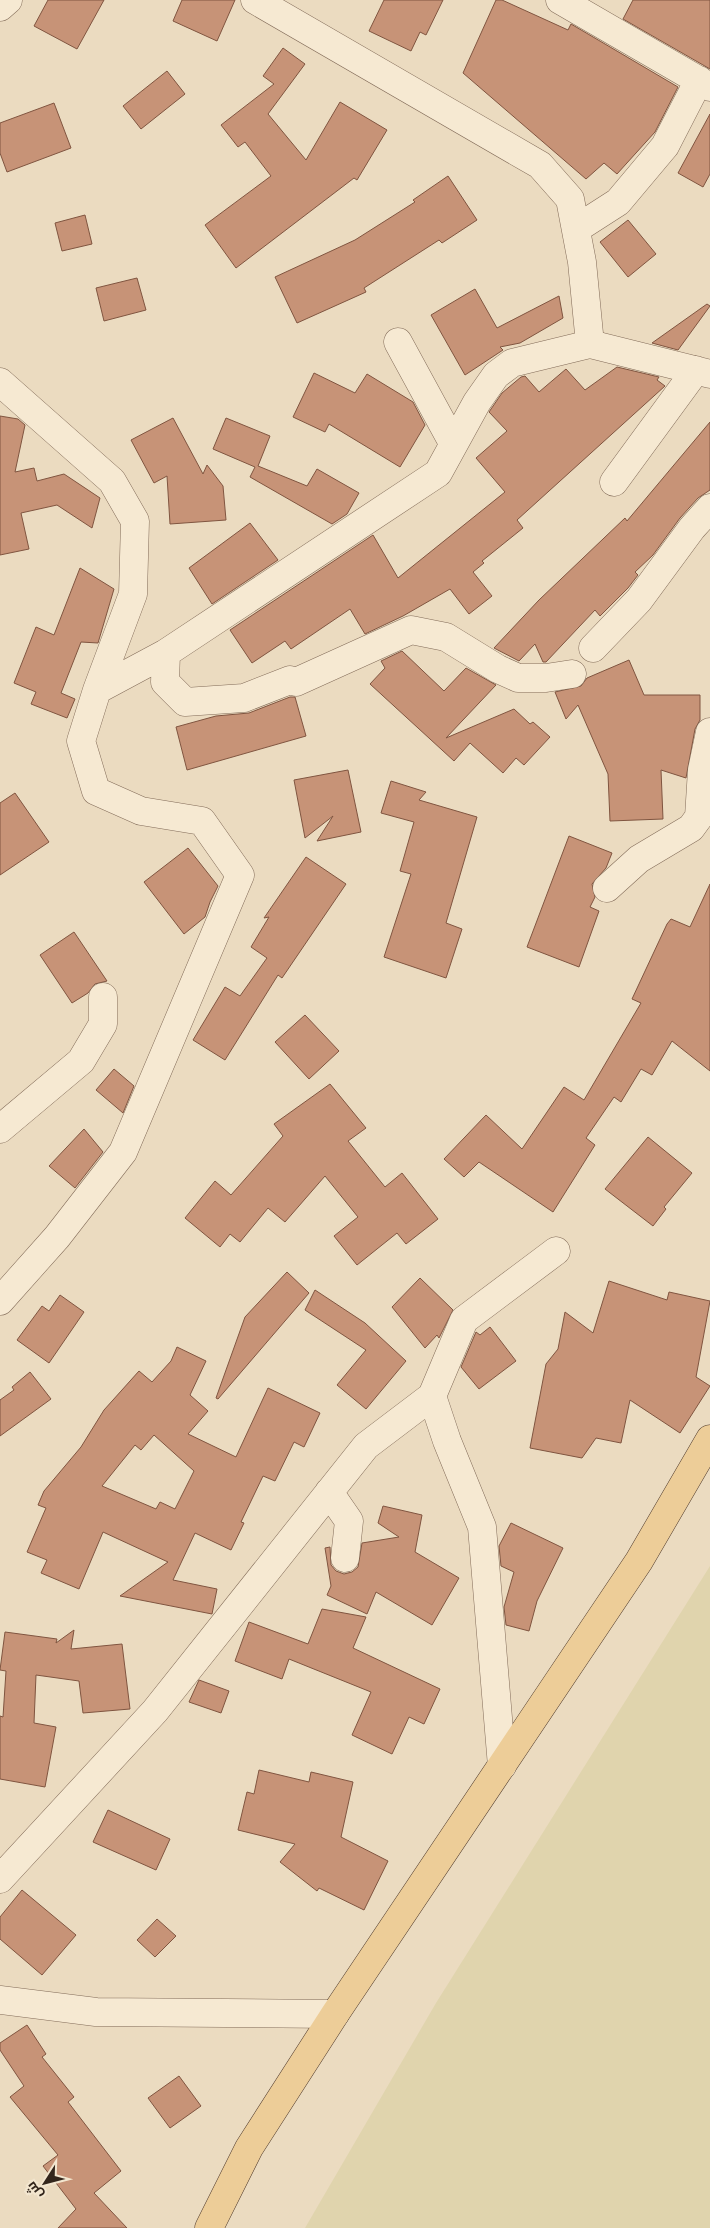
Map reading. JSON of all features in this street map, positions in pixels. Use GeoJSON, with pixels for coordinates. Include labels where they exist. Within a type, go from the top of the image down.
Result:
{"type":"FeatureCollection","features":[{"type":"Feature","properties":{"kind":"main road"},"geometry":{"type":"LineString","coordinates":[[209,2228],[249,2148],[335,2014],[639,1561],[710,1439]]}},
{"type":"Feature","properties":{"kind":"street"},"geometry":{"type":"LineString","coordinates":[[0,7],[8,0]]}},
{"type":"Feature","properties":{"kind":"street"},"geometry":{"type":"LineString","coordinates":[[256,0],[540,166],[570,199],[582,262],[590,344]]}},
{"type":"Feature","properties":{"kind":"street"},"geometry":{"type":"LineString","coordinates":[[560,0],[704,83],[665,146],[618,202],[576,229]]}},
{"type":"Feature","properties":{"kind":"street"},"geometry":{"type":"LineString","coordinates":[[398,342],[453,443]]}},
{"type":"Feature","properties":{"kind":"street"},"geometry":{"type":"LineString","coordinates":[[97,690],[166,653],[438,473],[453,443],[496,375],[512,363],[590,344],[703,372],[614,482]]}},
{"type":"Feature","properties":{"kind":"street"},"geometry":{"type":"LineString","coordinates":[[0,382],[112,481],[135,521],[133,594],[97,690],[81,741],[96,791],[142,811],[202,821],[240,875],[122,1152],[58,1237],[0,1300]]}},
{"type":"Feature","properties":{"kind":"street"},"geometry":{"type":"LineString","coordinates":[[593,648],[639,600],[692,528],[710,508]]}},
{"type":"Feature","properties":{"kind":"street"},"geometry":{"type":"LineString","coordinates":[[166,653],[165,682],[185,702],[244,698],[290,680],[296,682],[411,630],[446,638],[498,669],[518,678],[546,678],[572,674]]}},
{"type":"Feature","properties":{"kind":"street"},"geometry":{"type":"LineString","coordinates":[[607,888],[639,858],[686,831],[699,817],[702,770],[710,732]]}},
{"type":"Feature","properties":{"kind":"street"},"geometry":{"type":"LineString","coordinates":[[0,1129],[81,1062],[102,1024],[103,997]]}},
{"type":"Feature","properties":{"kind":"street"},"geometry":{"type":"LineString","coordinates":[[5,1866],[155,1711],[366,1446],[432,1396],[464,1320],[556,1251]]}},
{"type":"Feature","properties":{"kind":"street"},"geometry":{"type":"LineString","coordinates":[[432,1396],[446,1441],[482,1527],[502,1766]]}},
{"type":"Feature","properties":{"kind":"street"},"geometry":{"type":"LineString","coordinates":[[329,1492],[349,1521],[344,1558]]}},
{"type":"Feature","properties":{"kind":"street"},"geometry":{"type":"LineString","coordinates":[[0,2000],[96,2012],[335,2014]]}},
{"type":"Feature","properties":{"kind":"shaded area"},"geometry":{"type":"Polygon","coordinates":[[[710,1566],[710,2228],[305,2228],[436,2003],[710,1566]]]}},
{"type":"Feature","properties":{"kind":"building"},"geometry":{"type":"Polygon","coordinates":[[[48,0],[104,0],[77,49],[34,26],[48,0]]]}},
{"type":"Feature","properties":{"kind":"building"},"geometry":{"type":"Polygon","coordinates":[[[182,0],[235,0],[217,41],[173,21],[182,0]]]}},
{"type":"Feature","properties":{"kind":"building"},"geometry":{"type":"Polygon","coordinates":[[[384,0],[443,0],[426,35],[420,32],[411,51],[369,31],[384,0]]]}},
{"type":"Feature","properties":{"kind":"building"},"geometry":{"type":"Polygon","coordinates":[[[496,0],[502,0],[568,30],[571,24],[678,87],[655,132],[617,174],[604,163],[586,179],[463,73],[496,0]]]}},
{"type":"Feature","properties":{"kind":"building"},"geometry":{"type":"Polygon","coordinates":[[[633,0],[710,0],[710,69],[623,19],[633,0]]]}},
{"type":"Feature","properties":{"kind":"building"},"geometry":{"type":"Polygon","coordinates":[[[283,48],[305,64],[268,114],[306,160],[340,102],[387,130],[357,180],[354,178],[236,268],[205,225],[271,176],[245,142],[238,147],[221,125],[274,84],[263,76],[283,48]]]}},
{"type":"Feature","properties":{"kind":"building"},"geometry":{"type":"Polygon","coordinates":[[[167,71],[185,94],[141,129],[123,106],[167,71]]]}},
{"type":"Feature","properties":{"kind":"building"},"geometry":{"type":"Polygon","coordinates":[[[54,103],[71,148],[7,172],[0,153],[0,123],[54,103]]]}},
{"type":"Feature","properties":{"kind":"building"},"geometry":{"type":"Polygon","coordinates":[[[710,114],[710,174],[703,187],[678,173],[710,114]]]}},
{"type":"Feature","properties":{"kind":"building"},"geometry":{"type":"Polygon","coordinates":[[[448,176],[477,220],[442,243],[439,240],[364,288],[366,292],[297,323],[275,277],[355,240],[415,202],[413,200],[448,176]]]}},
{"type":"Feature","properties":{"kind":"building"},"geometry":{"type":"Polygon","coordinates":[[[85,215],[92,244],[62,251],[55,223],[85,215]]]}},
{"type":"Feature","properties":{"kind":"building"},"geometry":{"type":"Polygon","coordinates":[[[628,220],[656,254],[628,277],[600,242],[628,220]]]}},
{"type":"Feature","properties":{"kind":"building"},"geometry":{"type":"Polygon","coordinates":[[[137,278],[146,310],[104,321],[96,288],[137,278]]]}},
{"type":"Feature","properties":{"kind":"building"},"geometry":{"type":"Polygon","coordinates":[[[475,289],[497,328],[559,296],[563,318],[520,343],[500,347],[503,350],[465,375],[431,315],[475,289]]]}},
{"type":"Feature","properties":{"kind":"building"},"geometry":{"type":"Polygon","coordinates":[[[707,304],[710,306],[678,350],[652,343],[707,304]]]}},
{"type":"Feature","properties":{"kind":"building"},"geometry":{"type":"Polygon","coordinates":[[[617,367],[659,377],[657,380],[665,386],[517,520],[523,528],[482,561],[484,563],[473,572],[492,596],[469,614],[450,589],[403,616],[365,634],[350,609],[291,649],[285,641],[252,663],[230,630],[373,535],[398,578],[505,492],[476,458],[507,431],[489,412],[502,393],[521,377],[525,376],[539,392],[566,369],[585,390],[617,367]]]}},
{"type":"Feature","properties":{"kind":"building"},"geometry":{"type":"Polygon","coordinates":[[[314,373],[355,393],[367,374],[413,402],[425,425],[400,467],[329,424],[325,432],[293,417],[314,373]]]}},
{"type":"Feature","properties":{"kind":"building"},"geometry":{"type":"Polygon","coordinates":[[[0,416],[18,419],[25,425],[15,472],[34,468],[37,481],[64,474],[100,498],[92,528],[57,505],[21,513],[29,549],[0,555],[0,416]]]}},
{"type":"Feature","properties":{"kind":"building"},"geometry":{"type":"Polygon","coordinates":[[[173,418],[203,474],[207,465],[223,486],[226,520],[170,524],[167,476],[154,483],[131,440],[173,418]]]}},
{"type":"Feature","properties":{"kind":"building"},"geometry":{"type":"Polygon","coordinates":[[[226,418],[270,436],[258,466],[307,486],[317,469],[359,493],[347,514],[332,524],[250,477],[255,467],[213,449],[226,418]]]}},
{"type":"Feature","properties":{"kind":"building"},"geometry":{"type":"Polygon","coordinates":[[[710,422],[710,490],[698,498],[680,518],[653,555],[635,572],[638,575],[628,588],[600,616],[595,610],[546,662],[543,662],[535,644],[519,661],[494,648],[539,600],[625,518],[627,521],[710,422]]]}},
{"type":"Feature","properties":{"kind":"building"},"geometry":{"type":"Polygon","coordinates":[[[250,523],[278,560],[212,604],[189,568],[250,523]]]}},
{"type":"Feature","properties":{"kind":"building"},"geometry":{"type":"Polygon","coordinates":[[[80,568],[114,589],[98,643],[81,642],[61,693],[75,699],[67,718],[31,704],[36,692],[14,683],[36,627],[54,635],[80,568]]]}},
{"type":"Feature","properties":{"kind":"building"},"geometry":{"type":"Polygon","coordinates":[[[402,651],[444,691],[466,668],[496,685],[446,738],[514,709],[530,724],[533,722],[550,737],[524,765],[516,758],[503,773],[470,743],[454,761],[370,684],[385,668],[381,661],[402,651]]]}},
{"type":"Feature","properties":{"kind":"building"},"geometry":{"type":"Polygon","coordinates":[[[629,660],[644,695],[700,695],[700,720],[695,729],[686,778],[661,770],[663,819],[610,821],[608,774],[578,705],[566,719],[555,692],[581,686],[587,678],[629,660]]]}},
{"type":"Feature","properties":{"kind":"building"},"geometry":{"type":"Polygon","coordinates":[[[290,697],[295,697],[306,736],[187,770],[176,727],[216,716],[249,713],[290,697]]]}},
{"type":"Feature","properties":{"kind":"building"},"geometry":{"type":"Polygon","coordinates":[[[348,770],[361,832],[317,841],[333,816],[305,838],[294,780],[348,770]]]}},
{"type":"Feature","properties":{"kind":"building"},"geometry":{"type":"Polygon","coordinates":[[[391,781],[426,792],[419,800],[477,817],[446,923],[462,929],[446,978],[384,957],[411,874],[400,871],[414,822],[381,813],[391,781]]]}},
{"type":"Feature","properties":{"kind":"building"},"geometry":{"type":"Polygon","coordinates":[[[15,793],[49,842],[0,875],[0,803],[15,793]]]}},
{"type":"Feature","properties":{"kind":"building"},"geometry":{"type":"Polygon","coordinates":[[[569,836],[612,853],[606,868],[592,884],[595,897],[590,907],[599,911],[579,967],[527,947],[569,836]]]}},
{"type":"Feature","properties":{"kind":"building"},"geometry":{"type":"Polygon","coordinates":[[[188,848],[218,886],[205,917],[184,934],[144,882],[188,848]]]}},
{"type":"Feature","properties":{"kind":"building"},"geometry":{"type":"Polygon","coordinates":[[[306,857],[346,884],[282,978],[278,975],[225,1060],[193,1040],[225,987],[240,996],[267,958],[251,947],[269,917],[264,918],[306,857]]]}},
{"type":"Feature","properties":{"kind":"building"},"geometry":{"type":"Polygon","coordinates":[[[710,884],[710,1071],[672,1041],[652,1075],[641,1069],[621,1102],[614,1097],[586,1138],[595,1145],[553,1212],[479,1162],[464,1177],[444,1159],[486,1115],[522,1149],[564,1087],[584,1100],[641,1003],[632,999],[667,924],[671,919],[690,927],[710,884]]]}},
{"type":"Feature","properties":{"kind":"building"},"geometry":{"type":"Polygon","coordinates":[[[74,932],[107,981],[95,984],[88,993],[72,1003],[40,955],[74,932]]]}},
{"type":"Feature","properties":{"kind":"building"},"geometry":{"type":"Polygon","coordinates":[[[305,1015],[339,1051],[309,1079],[275,1042],[305,1015]]]}},
{"type":"Feature","properties":{"kind":"building"},"geometry":{"type":"Polygon","coordinates":[[[114,1069],[134,1086],[123,1113],[96,1090],[114,1069]]]}},
{"type":"Feature","properties":{"kind":"building"},"geometry":{"type":"Polygon","coordinates":[[[330,1084],[366,1128],[348,1141],[385,1187],[402,1173],[438,1219],[406,1244],[397,1233],[357,1265],[334,1236],[358,1217],[325,1176],[285,1222],[268,1208],[240,1242],[230,1234],[220,1247],[185,1218],[215,1181],[231,1195],[283,1136],[274,1124],[330,1084]]]}},
{"type":"Feature","properties":{"kind":"building"},"geometry":{"type":"Polygon","coordinates":[[[84,1129],[103,1152],[75,1188],[49,1166],[84,1129]]]}},
{"type":"Feature","properties":{"kind":"building"},"geometry":{"type":"Polygon","coordinates":[[[648,1137],[692,1173],[664,1207],[666,1209],[653,1226],[605,1189],[648,1137]]]}},
{"type":"Feature","properties":{"kind":"building"},"geometry":{"type":"Polygon","coordinates":[[[287,1272],[309,1293],[218,1399],[216,1398],[245,1317],[287,1272]]]}},
{"type":"Feature","properties":{"kind":"building"},"geometry":{"type":"Polygon","coordinates":[[[420,1278],[453,1310],[439,1338],[437,1335],[425,1348],[392,1307],[420,1278]]]}},
{"type":"Feature","properties":{"kind":"building"},"geometry":{"type":"Polygon","coordinates":[[[609,1281],[667,1300],[669,1292],[710,1301],[696,1377],[710,1386],[680,1433],[630,1400],[621,1443],[596,1438],[582,1458],[530,1448],[546,1364],[558,1349],[565,1312],[593,1333],[609,1281]]]}},
{"type":"Feature","properties":{"kind":"building"},"geometry":{"type":"Polygon","coordinates":[[[315,1290],[365,1323],[406,1361],[366,1409],[337,1385],[366,1350],[305,1310],[315,1290]]]}},
{"type":"Feature","properties":{"kind":"building"},"geometry":{"type":"Polygon","coordinates":[[[60,1295],[84,1312],[49,1363],[17,1340],[42,1306],[49,1311],[60,1295]]]}},
{"type":"Feature","properties":{"kind":"building"},"geometry":{"type":"Polygon","coordinates":[[[490,1327],[516,1361],[479,1389],[461,1367],[476,1332],[480,1335],[490,1327]]]}},
{"type":"Feature","properties":{"kind":"building"},"geometry":{"type":"Polygon","coordinates":[[[177,1347],[206,1361],[190,1395],[208,1411],[188,1434],[236,1457],[268,1388],[320,1413],[304,1447],[294,1442],[275,1481],[263,1476],[241,1522],[244,1523],[231,1550],[195,1533],[173,1580],[217,1589],[212,1614],[120,1596],[168,1562],[103,1532],[79,1589],[41,1573],[47,1560],[27,1552],[46,1508],[38,1505],[44,1491],[81,1447],[104,1410],[139,1371],[152,1382],[171,1361],[177,1347]],[[154,1435],[141,1450],[135,1445],[102,1486],[156,1509],[160,1502],[175,1509],[194,1471],[154,1435]]]}},
{"type":"Feature","properties":{"kind":"building"},"geometry":{"type":"Polygon","coordinates":[[[30,1372],[51,1399],[0,1436],[0,1400],[14,1390],[12,1387],[30,1372]]]}},
{"type":"Feature","properties":{"kind":"building"},"geometry":{"type":"Polygon","coordinates":[[[383,1506],[422,1515],[415,1552],[459,1578],[432,1625],[376,1592],[367,1614],[327,1595],[331,1586],[325,1548],[330,1547],[331,1565],[336,1571],[344,1574],[352,1572],[358,1567],[362,1543],[399,1537],[378,1523],[383,1506]]]}},
{"type":"Feature","properties":{"kind":"building"},"geometry":{"type":"Polygon","coordinates":[[[511,1523],[563,1548],[537,1601],[529,1631],[506,1625],[504,1607],[514,1572],[501,1566],[499,1546],[511,1523]]]}},
{"type":"Feature","properties":{"kind":"building"},"geometry":{"type":"Polygon","coordinates":[[[322,1609],[366,1617],[353,1648],[440,1689],[424,1724],[409,1717],[392,1754],[352,1735],[371,1692],[289,1659],[282,1679],[235,1661],[249,1622],[308,1644],[322,1609]]]}},
{"type":"Feature","properties":{"kind":"building"},"geometry":{"type":"Polygon","coordinates":[[[74,1630],[71,1649],[122,1644],[130,1709],[83,1713],[79,1681],[36,1675],[34,1723],[56,1727],[45,1787],[0,1779],[0,1716],[3,1717],[6,1671],[0,1670],[5,1632],[57,1639],[56,1643],[74,1630]]]}},
{"type":"Feature","properties":{"kind":"building"},"geometry":{"type":"Polygon","coordinates":[[[199,1680],[229,1691],[221,1713],[189,1702],[199,1680]]]}},
{"type":"Feature","properties":{"kind":"building"},"geometry":{"type":"Polygon","coordinates":[[[259,1770],[309,1782],[311,1772],[353,1782],[341,1837],[388,1861],[364,1910],[319,1888],[317,1891],[280,1862],[295,1844],[238,1830],[247,1792],[254,1794],[259,1770]]]}},
{"type":"Feature","properties":{"kind":"building"},"geometry":{"type":"Polygon","coordinates":[[[108,1810],[170,1839],[156,1870],[93,1842],[108,1810]]]}},
{"type":"Feature","properties":{"kind":"building"},"geometry":{"type":"Polygon","coordinates":[[[22,1890],[76,1935],[42,1975],[0,1939],[0,1917],[22,1890]]]}},
{"type":"Feature","properties":{"kind":"building"},"geometry":{"type":"Polygon","coordinates":[[[157,1919],[176,1936],[155,1957],[137,1940],[157,1919]]]}},
{"type":"Feature","properties":{"kind":"building"},"geometry":{"type":"Polygon","coordinates":[[[27,2025],[46,2054],[42,2057],[74,2097],[68,2102],[121,2171],[94,2193],[127,2228],[58,2228],[76,2209],[43,2166],[58,2155],[10,2097],[24,2086],[0,2050],[0,2043],[27,2025]]]}},
{"type":"Feature","properties":{"kind":"building"},"geometry":{"type":"Polygon","coordinates":[[[179,2076],[201,2106],[170,2128],[148,2098],[179,2076]]]}}]}
